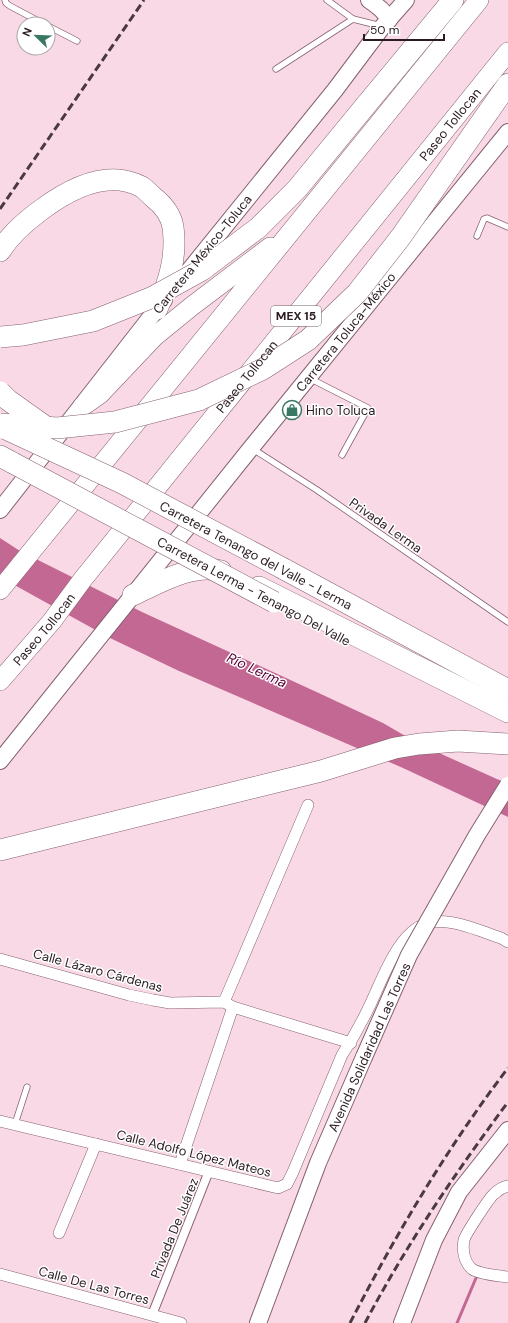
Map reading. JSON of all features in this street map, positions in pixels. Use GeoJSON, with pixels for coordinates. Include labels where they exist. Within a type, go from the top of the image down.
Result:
{"type":"FeatureCollection","features":[{"type":"Feature","properties":{"kind":"highway"},"geometry":{"type":"LineString","coordinates":[[0,590],[291,232],[417,74],[479,0]]}},
{"type":"Feature","properties":{"kind":"highway"},"geometry":{"type":"LineString","coordinates":[[0,337],[23,335],[93,321],[153,297],[202,270],[258,228],[297,189],[452,4]]}},
{"type":"Feature","properties":{"kind":"highway","name":"Paseo Tollocan"},"geometry":{"type":"LineString","coordinates":[[0,681],[52,621],[83,579],[508,52]]}},
{"type":"Feature","properties":{"kind":"highway"},"geometry":{"type":"LineString","coordinates":[[0,425],[57,428],[115,422],[199,400],[263,369],[308,340],[357,293],[400,238],[508,84]]}},
{"type":"Feature","properties":{"kind":"highway"},"geometry":{"type":"LineString","coordinates":[[0,250],[26,221],[64,194],[87,183],[108,180],[123,180],[142,187],[167,211],[173,225],[174,245],[171,272],[167,286],[157,309]]}},
{"type":"Feature","properties":{"kind":"highway"},"geometry":{"type":"LineString","coordinates":[[82,406],[100,394],[154,337],[258,255],[291,232]]}},
{"type":"Feature","properties":{"kind":"highway"},"geometry":{"type":"LineString","coordinates":[[0,392],[8,400],[59,436],[114,469],[122,483]]}},
{"type":"Feature","properties":{"kind":"highway","name":"Carretera Tenango del Valle - Lerma"},"geometry":{"type":"LineString","coordinates":[[0,425],[122,483],[508,690]]}},
{"type":"Feature","properties":{"kind":"highway","name":"Carretera Lerma - Tenango Del Valle"},"geometry":{"type":"LineString","coordinates":[[4,460],[508,723]]}},
{"type":"Feature","properties":{"kind":"highway"},"geometry":{"type":"LineString","coordinates":[[131,598],[176,576],[205,569],[218,570],[255,585],[508,712]]}},
{"type":"Feature","properties":{"kind":"highway"},"geometry":{"type":"LineString","coordinates":[[0,850],[322,771],[395,748],[419,744],[458,741],[508,744]]}},
{"type":"Feature","properties":{"kind":"main road"},"geometry":{"type":"LineString","coordinates":[[368,0],[386,13],[386,23]]}},
{"type":"Feature","properties":{"kind":"main road","name":"Carretera México-Toluca"},"geometry":{"type":"LineString","coordinates":[[0,510],[157,309],[406,0]]}},
{"type":"Feature","properties":{"kind":"main road","name":"Carretera Toluca-México"},"geometry":{"type":"LineString","coordinates":[[0,761],[308,377],[508,132]]}},
{"type":"Feature","properties":{"kind":"main road","name":"Avenida Solidaridad Las Torres"},"geometry":{"type":"LineString","coordinates":[[258,1323],[318,1163],[409,955],[477,835],[508,785]]}},
{"type":"Feature","properties":{"kind":"main road"},"geometry":{"type":"LineString","coordinates":[[402,1323],[434,1240],[459,1192],[508,1130]]}},
{"type":"Feature","properties":{"kind":"street"},"geometry":{"type":"LineString","coordinates":[[180,1164],[228,1004],[308,805]]}},
{"type":"Feature","properties":{"kind":"street","name":"Calle Adolfo López Mateos"},"geometry":{"type":"LineString","coordinates":[[0,1121],[278,1188],[287,1184],[342,1055],[369,1007],[384,972],[402,942],[422,925],[432,922],[449,922],[501,938],[508,942]]}},
{"type":"Feature","properties":{"kind":"street","name":"Calle Lázaro Cárdenas"},"geometry":{"type":"LineString","coordinates":[[0,959],[129,995],[153,1000],[170,1003],[228,1004],[350,1043]]}},
{"type":"Feature","properties":{"kind":"street"},"geometry":{"type":"LineString","coordinates":[[60,1233],[96,1144]]}},
{"type":"Feature","properties":{"kind":"street","name":"Privada De Juárez"},"geometry":{"type":"LineString","coordinates":[[145,1317],[209,1171]]}},
{"type":"Feature","properties":{"kind":"street"},"geometry":{"type":"LineString","coordinates":[[508,1186],[495,1193],[488,1202],[464,1239],[464,1250],[465,1260],[475,1271],[508,1277]]}},
{"type":"Feature","properties":{"kind":"street","name":"Calle De Las Torres"},"geometry":{"type":"LineString","coordinates":[[0,1274],[145,1317],[181,1323]]}},
{"type":"Feature","properties":{"kind":"lane"},"geometry":{"type":"LineString","coordinates":[[5,0],[10,6],[29,16]]}},
{"type":"Feature","properties":{"kind":"lane"},"geometry":{"type":"LineString","coordinates":[[327,0],[353,19],[386,23]]}},
{"type":"Feature","properties":{"kind":"lane"},"geometry":{"type":"LineString","coordinates":[[276,69],[353,19]]}},
{"type":"Feature","properties":{"kind":"lane"},"geometry":{"type":"LineString","coordinates":[[56,30],[77,41]]}},
{"type":"Feature","properties":{"kind":"lane"},"geometry":{"type":"LineString","coordinates":[[477,236],[484,219],[487,218],[508,227]]}},
{"type":"Feature","properties":{"kind":"lane"},"geometry":{"type":"LineString","coordinates":[[308,377],[368,408],[342,455]]}},
{"type":"Feature","properties":{"kind":"lane","name":"Privada Lerma"},"geometry":{"type":"LineString","coordinates":[[251,448],[317,490],[508,622]]}},
{"type":"Feature","properties":{"kind":"lane"},"geometry":{"type":"LineString","coordinates":[[15,1124],[27,1087]]}},
{"type":"Feature","properties":{"kind":"water","name":"Río Lerma"},"geometry":{"type":"Polygon","coordinates":[[[0,538],[20,551],[142,612],[383,723],[419,744],[508,784],[508,817],[403,768],[179,671],[110,638],[0,577],[0,538]]]}},
{"type":"Feature","properties":{"kind":"waterway"},"geometry":{"type":"LineString","coordinates":[[457,1323],[476,1278]]}},
{"type":"Feature","properties":{"kind":"railway"},"geometry":{"type":"LineString","coordinates":[[0,209],[144,0]]}},
{"type":"Feature","properties":{"kind":"railway"},"geometry":{"type":"LineString","coordinates":[[350,1323],[367,1290],[423,1192],[464,1129],[508,1068]]}},
{"type":"Feature","properties":{"kind":"railway"},"geometry":{"type":"LineString","coordinates":[[365,1323],[397,1265],[432,1210],[469,1155],[508,1102]]}},
{"type":"Feature","properties":{"kind":"place","name":"Hino Toluca"},"geometry":{"type":"Point","coordinates":[292,410]}}]}
